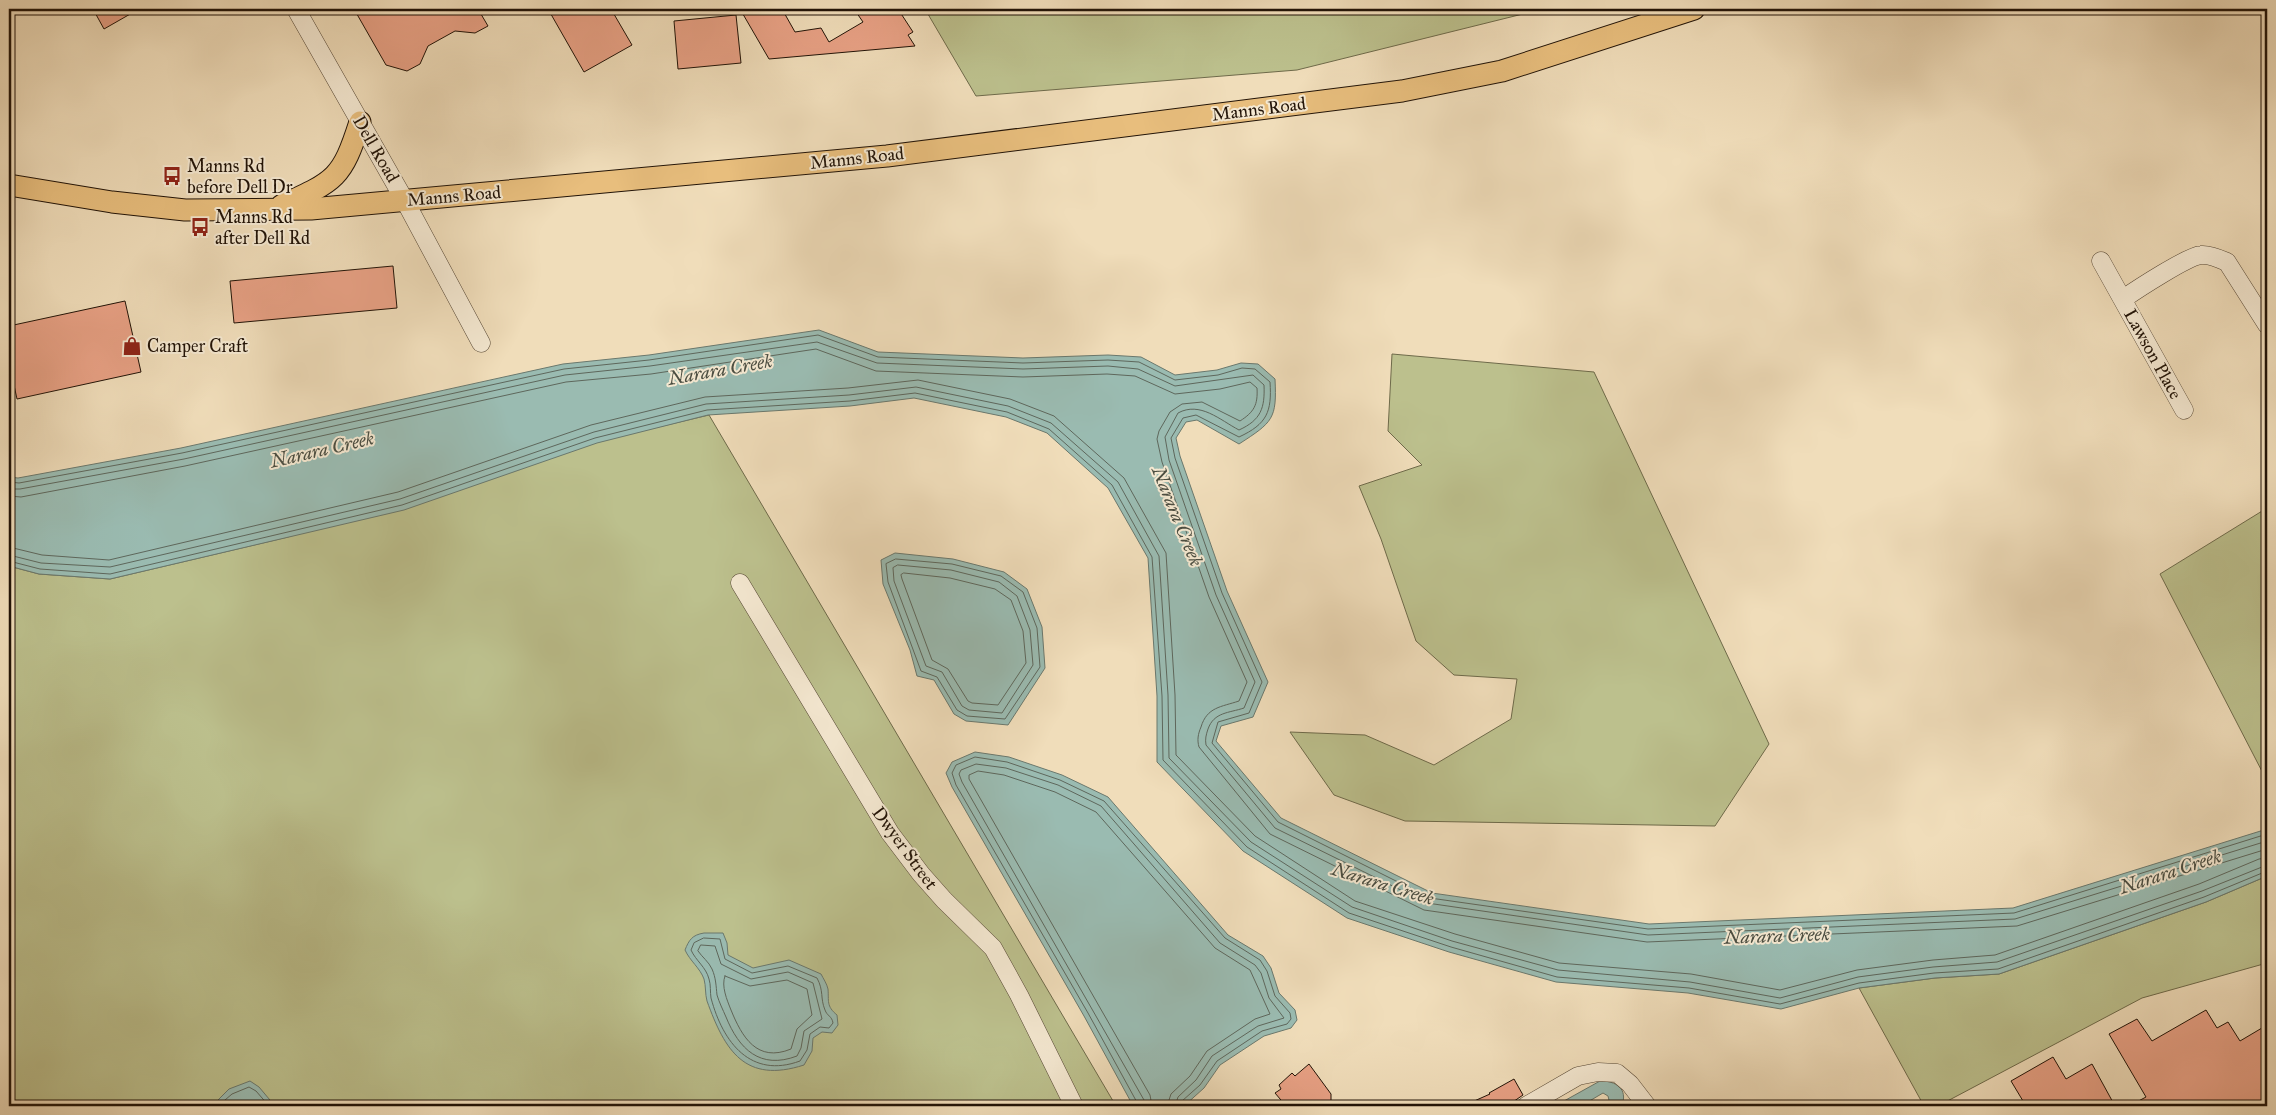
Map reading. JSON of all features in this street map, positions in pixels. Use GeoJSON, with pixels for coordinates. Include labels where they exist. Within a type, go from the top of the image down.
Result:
{"type":"FeatureCollection","features":[{"type":"Feature","properties":{"kind":"main road","name":"Manns Road"},"geometry":{"type":"LineString","coordinates":[[9,185],[112,202],[185,210],[311,209],[887,156],[1402,91],[1502,71],[1694,9]]}},
{"type":"Feature","properties":{"kind":"main road"},"geometry":{"type":"LineString","coordinates":[[273,209],[315,190],[338,174],[348,157],[360,122]]}},
{"type":"Feature","properties":{"kind":"street","name":"Dell Road"},"geometry":{"type":"LineString","coordinates":[[296,9],[406,201],[481,343]]}},
{"type":"Feature","properties":{"kind":"street","name":"Lawson Place"},"geometry":{"type":"LineString","coordinates":[[2123,299],[2200,254],[2227,262],[2267,325]]}},
{"type":"Feature","properties":{"kind":"street","name":"Lawson Place"},"geometry":{"type":"LineString","coordinates":[[2102,261],[2184,410]]}},
{"type":"Feature","properties":{"kind":"street","name":"Dwyer Street"},"geometry":{"type":"LineString","coordinates":[[740,583],[890,833],[921,874],[993,948],[1019,995],[1074,1106]]}},
{"type":"Feature","properties":{"kind":"street"},"geometry":{"type":"LineString","coordinates":[[1526,1106],[1578,1076],[1598,1072],[1617,1073],[1630,1084],[1647,1106]]}},
{"type":"Feature","properties":{"kind":"green space"},"geometry":{"type":"Polygon","coordinates":[[[925,9],[1543,9],[1297,70],[976,96],[925,9]]]}},
{"type":"Feature","properties":{"kind":"green space"},"geometry":{"type":"Polygon","coordinates":[[[1392,354],[1594,372],[1769,744],[1715,826],[1405,821],[1334,795],[1290,732],[1365,735],[1434,765],[1511,719],[1517,679],[1454,675],[1416,641],[1381,539],[1359,486],[1422,465],[1388,431],[1392,354]]]}},
{"type":"Feature","properties":{"kind":"green space"},"geometry":{"type":"Polygon","coordinates":[[[709,415],[1116,1106],[9,1106],[9,566],[39,574],[110,579],[288,537],[599,441],[709,415]]]}},
{"type":"Feature","properties":{"kind":"green space"},"geometry":{"type":"Polygon","coordinates":[[[2267,508],[2267,781],[2160,574],[2267,508]]]}},
{"type":"Feature","properties":{"kind":"green space"},"geometry":{"type":"Polygon","coordinates":[[[2267,876],[2267,963],[2142,998],[1938,1106],[1924,1106],[1859,988],[1935,978],[1999,974],[2206,902],[2267,876]]]}},
{"type":"Feature","properties":{"kind":"water","name":"Narara Creek"},"geometry":{"type":"Polygon","coordinates":[[[819,330],[878,352],[1023,358],[1108,355],[1141,357],[1175,375],[1217,370],[1241,363],[1258,364],[1275,379],[1275,403],[1270,418],[1259,430],[1239,444],[1197,420],[1186,422],[1176,438],[1180,456],[1227,591],[1268,682],[1253,717],[1221,726],[1216,741],[1281,818],[1432,893],[1649,924],[2013,908],[2267,829],[2267,876],[2206,902],[1999,974],[1935,978],[1859,988],[1781,1009],[1688,993],[1556,982],[1449,952],[1347,918],[1243,851],[1157,762],[1157,696],[1148,558],[1108,488],[1047,433],[1006,417],[914,398],[850,406],[708,415],[597,443],[404,510],[110,579],[39,574],[9,566],[9,477],[18,478],[181,448],[563,364],[649,355],[819,330]]]}},
{"type":"Feature","properties":{"kind":"water"},"geometry":{"type":"Polygon","coordinates":[[[895,553],[953,559],[1004,572],[1027,589],[1042,627],[1045,668],[1008,725],[966,721],[954,714],[934,680],[917,676],[910,650],[883,584],[881,560],[895,553]]]}},
{"type":"Feature","properties":{"kind":"water"},"geometry":{"type":"Polygon","coordinates":[[[975,752],[1009,757],[1062,775],[1108,797],[1228,935],[1263,956],[1271,968],[1279,993],[1295,1010],[1297,1020],[1291,1028],[1264,1036],[1220,1065],[1204,1088],[1184,1106],[1136,1106],[1131,1102],[1084,1016],[952,787],[946,773],[952,762],[975,752]]]}},
{"type":"Feature","properties":{"kind":"water"},"geometry":{"type":"Polygon","coordinates":[[[704,933],[723,933],[727,943],[728,955],[753,968],[789,960],[821,974],[827,987],[830,1006],[837,1015],[838,1025],[832,1033],[822,1032],[813,1038],[812,1051],[804,1065],[784,1070],[766,1070],[752,1066],[740,1059],[730,1048],[721,1035],[707,1001],[705,982],[702,975],[685,950],[692,938],[704,933]]]}},
{"type":"Feature","properties":{"kind":"water"},"geometry":{"type":"Polygon","coordinates":[[[250,1081],[259,1087],[275,1106],[212,1106],[229,1089],[250,1081]]]}},
{"type":"Feature","properties":{"kind":"water"},"geometry":{"type":"Polygon","coordinates":[[[1600,1081],[1616,1084],[1622,1090],[1622,1106],[1601,1106],[1609,1100],[1608,1096],[1603,1093],[1581,1106],[1555,1106],[1600,1081]]]}},
{"type":"Feature","properties":{"kind":"building"},"geometry":{"type":"Polygon","coordinates":[[[93,9],[139,9],[104,29],[93,9]]]}},
{"type":"Feature","properties":{"kind":"building"},"geometry":{"type":"Polygon","coordinates":[[[354,9],[478,9],[488,26],[475,33],[455,31],[428,46],[420,64],[407,71],[386,65],[354,9]]]}},
{"type":"Feature","properties":{"kind":"building"},"geometry":{"type":"Polygon","coordinates":[[[548,9],[611,9],[632,45],[584,72],[548,9]]]}},
{"type":"Feature","properties":{"kind":"building"},"geometry":{"type":"Polygon","coordinates":[[[740,9],[782,9],[795,32],[821,28],[829,42],[863,22],[854,9],[898,9],[913,32],[908,35],[915,46],[769,59],[740,9]]]}},
{"type":"Feature","properties":{"kind":"building"},"geometry":{"type":"Polygon","coordinates":[[[736,15],[741,63],[678,69],[674,21],[736,15]]]}},
{"type":"Feature","properties":{"kind":"building"},"geometry":{"type":"Polygon","coordinates":[[[393,266],[397,308],[234,323],[230,281],[393,266]]]}},
{"type":"Feature","properties":{"kind":"building"},"geometry":{"type":"Polygon","coordinates":[[[125,301],[141,372],[17,399],[9,362],[9,326],[125,301]]]}},
{"type":"Feature","properties":{"kind":"building"},"geometry":{"type":"Polygon","coordinates":[[[2206,1010],[2217,1028],[2228,1022],[2240,1041],[2267,1025],[2267,1106],[2129,1106],[2146,1097],[2109,1034],[2137,1019],[2152,1041],[2206,1010]]]}},
{"type":"Feature","properties":{"kind":"building"},"geometry":{"type":"Polygon","coordinates":[[[2053,1057],[2066,1079],[2092,1064],[2115,1106],[2026,1106],[2011,1081],[2053,1057]]]}},
{"type":"Feature","properties":{"kind":"building"},"geometry":{"type":"Polygon","coordinates":[[[1309,1064],[1331,1094],[1331,1106],[1286,1106],[1275,1093],[1281,1089],[1279,1085],[1292,1073],[1295,1076],[1309,1064]]]}},
{"type":"Feature","properties":{"kind":"building"},"geometry":{"type":"Polygon","coordinates":[[[1514,1079],[1523,1095],[1507,1106],[1463,1106],[1490,1094],[1514,1079]]]}},
{"type":"Feature","properties":{"kind":"place","name":"Manns Rd before Dell Dr"},"geometry":{"type":"Point","coordinates":[172,176]}},
{"type":"Feature","properties":{"kind":"place","name":"Manns Rd after Dell Rd"},"geometry":{"type":"Point","coordinates":[200,227]}},
{"type":"Feature","properties":{"kind":"place","name":"Camper Craft"},"geometry":{"type":"Point","coordinates":[132,346]}}]}
